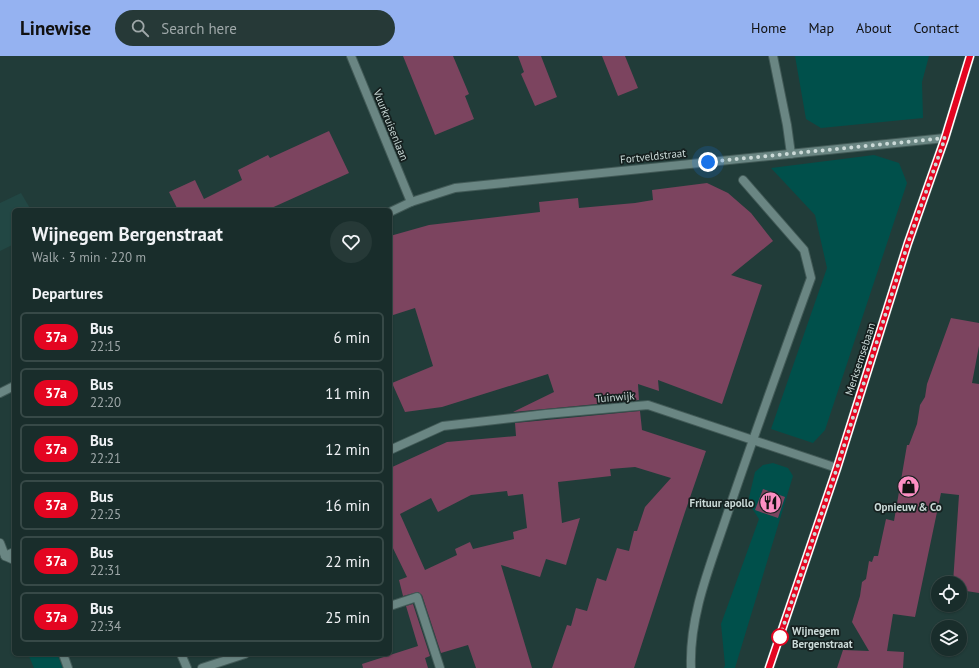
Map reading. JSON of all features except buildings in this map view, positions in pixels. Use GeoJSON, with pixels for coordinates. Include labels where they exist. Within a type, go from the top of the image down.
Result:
{"type":"FeatureCollection","features":[{"type":"Feature","properties":{"kind":"main road","name":"Merksemsebaan"},"geometry":{"type":"LineString","coordinates":[[769,668],[837,468],[908,243],[945,138],[970,56]]}},
{"type":"Feature","properties":{"kind":"street","name":"Vuurkruisenlaan"},"geometry":{"type":"LineString","coordinates":[[351,56],[411,202]]}},
{"type":"Feature","properties":{"kind":"street"},"geometry":{"type":"LineString","coordinates":[[773,56],[787,124],[791,154]]}},
{"type":"Feature","properties":{"kind":"street","name":"Fortveldstraat"},"geometry":{"type":"LineString","coordinates":[[392,211],[411,202],[455,188],[945,138]]}},
{"type":"Feature","properties":{"kind":"street"},"geometry":{"type":"LineString","coordinates":[[691,668],[691,655],[698,603],[752,440],[811,278],[804,250],[743,180]]}},
{"type":"Feature","properties":{"kind":"street"},"geometry":{"type":"LineString","coordinates":[[0,393],[12,387]]}},
{"type":"Feature","properties":{"kind":"street","name":"Tuinwijk"},"geometry":{"type":"LineString","coordinates":[[392,449],[443,426],[546,414],[648,405],[837,468]]}},
{"type":"Feature","properties":{"kind":"street"},"geometry":{"type":"LineString","coordinates":[[0,543],[5,556],[12,559]]}},
{"type":"Feature","properties":{"kind":"street"},"geometry":{"type":"LineString","coordinates":[[5,556],[12,553]]}},
{"type":"Feature","properties":{"kind":"street"},"geometry":{"type":"LineString","coordinates":[[392,605],[417,598],[440,668]]}},
{"type":"Feature","properties":{"kind":"street"},"geometry":{"type":"LineString","coordinates":[[63,656],[68,668]]}},
{"type":"Feature","properties":{"kind":"street"},"geometry":{"type":"LineString","coordinates":[[182,656],[187,668]]}},
{"type":"Feature","properties":{"kind":"street"},"geometry":{"type":"LineString","coordinates":[[202,668],[239,656]]}},
{"type":"Feature","properties":{"kind":"shaded area"},"geometry":{"type":"Polygon","coordinates":[[[795,56],[929,56],[922,82],[923,118],[821,128],[806,119],[795,56]]]}},
{"type":"Feature","properties":{"kind":"shaded area"},"geometry":{"type":"Polygon","coordinates":[[[874,155],[899,163],[907,183],[825,430],[813,443],[771,429],[827,268],[815,215],[771,168],[874,155]]]}},
{"type":"Feature","properties":{"kind":"shaded area"},"geometry":{"type":"Polygon","coordinates":[[[21,193],[30,208],[12,208],[12,245],[0,251],[0,203],[21,193]]]}},
{"type":"Feature","properties":{"kind":"shaded area"},"geometry":{"type":"Polygon","coordinates":[[[773,463],[788,468],[793,476],[735,668],[724,668],[725,665],[721,624],[759,519],[748,502],[755,472],[763,465],[773,463]]]}},
{"type":"Feature","properties":{"kind":"shaded area"},"geometry":{"type":"Polygon","coordinates":[[[29,656],[58,656],[63,668],[34,668],[29,656]]]}},
{"type":"Feature","properties":{"kind":"bus line","name":"37a"},"geometry":{"type":"LineString","coordinates":[[769,668],[837,468],[908,243],[945,138],[970,56]]}},
{"type":"Feature","properties":{"kind":"place","name":"Opnieuw & Co"},"geometry":{"type":"Point","coordinates":[908,487]}},
{"type":"Feature","properties":{"kind":"place","name":"Frituur apollo"},"geometry":{"type":"Point","coordinates":[770,503]}},
{"type":"Feature","properties":{"kind":"place","name":"Wijnegem Bergenstraat"},"geometry":{"type":"Point","coordinates":[780,637]}},
{"type":"Feature","properties":{"kind":"route"},"geometry":{"type":"LineString","coordinates":[[708,162],[945,138],[908,243],[837,468],[779,639],[780,637]]}}]}
